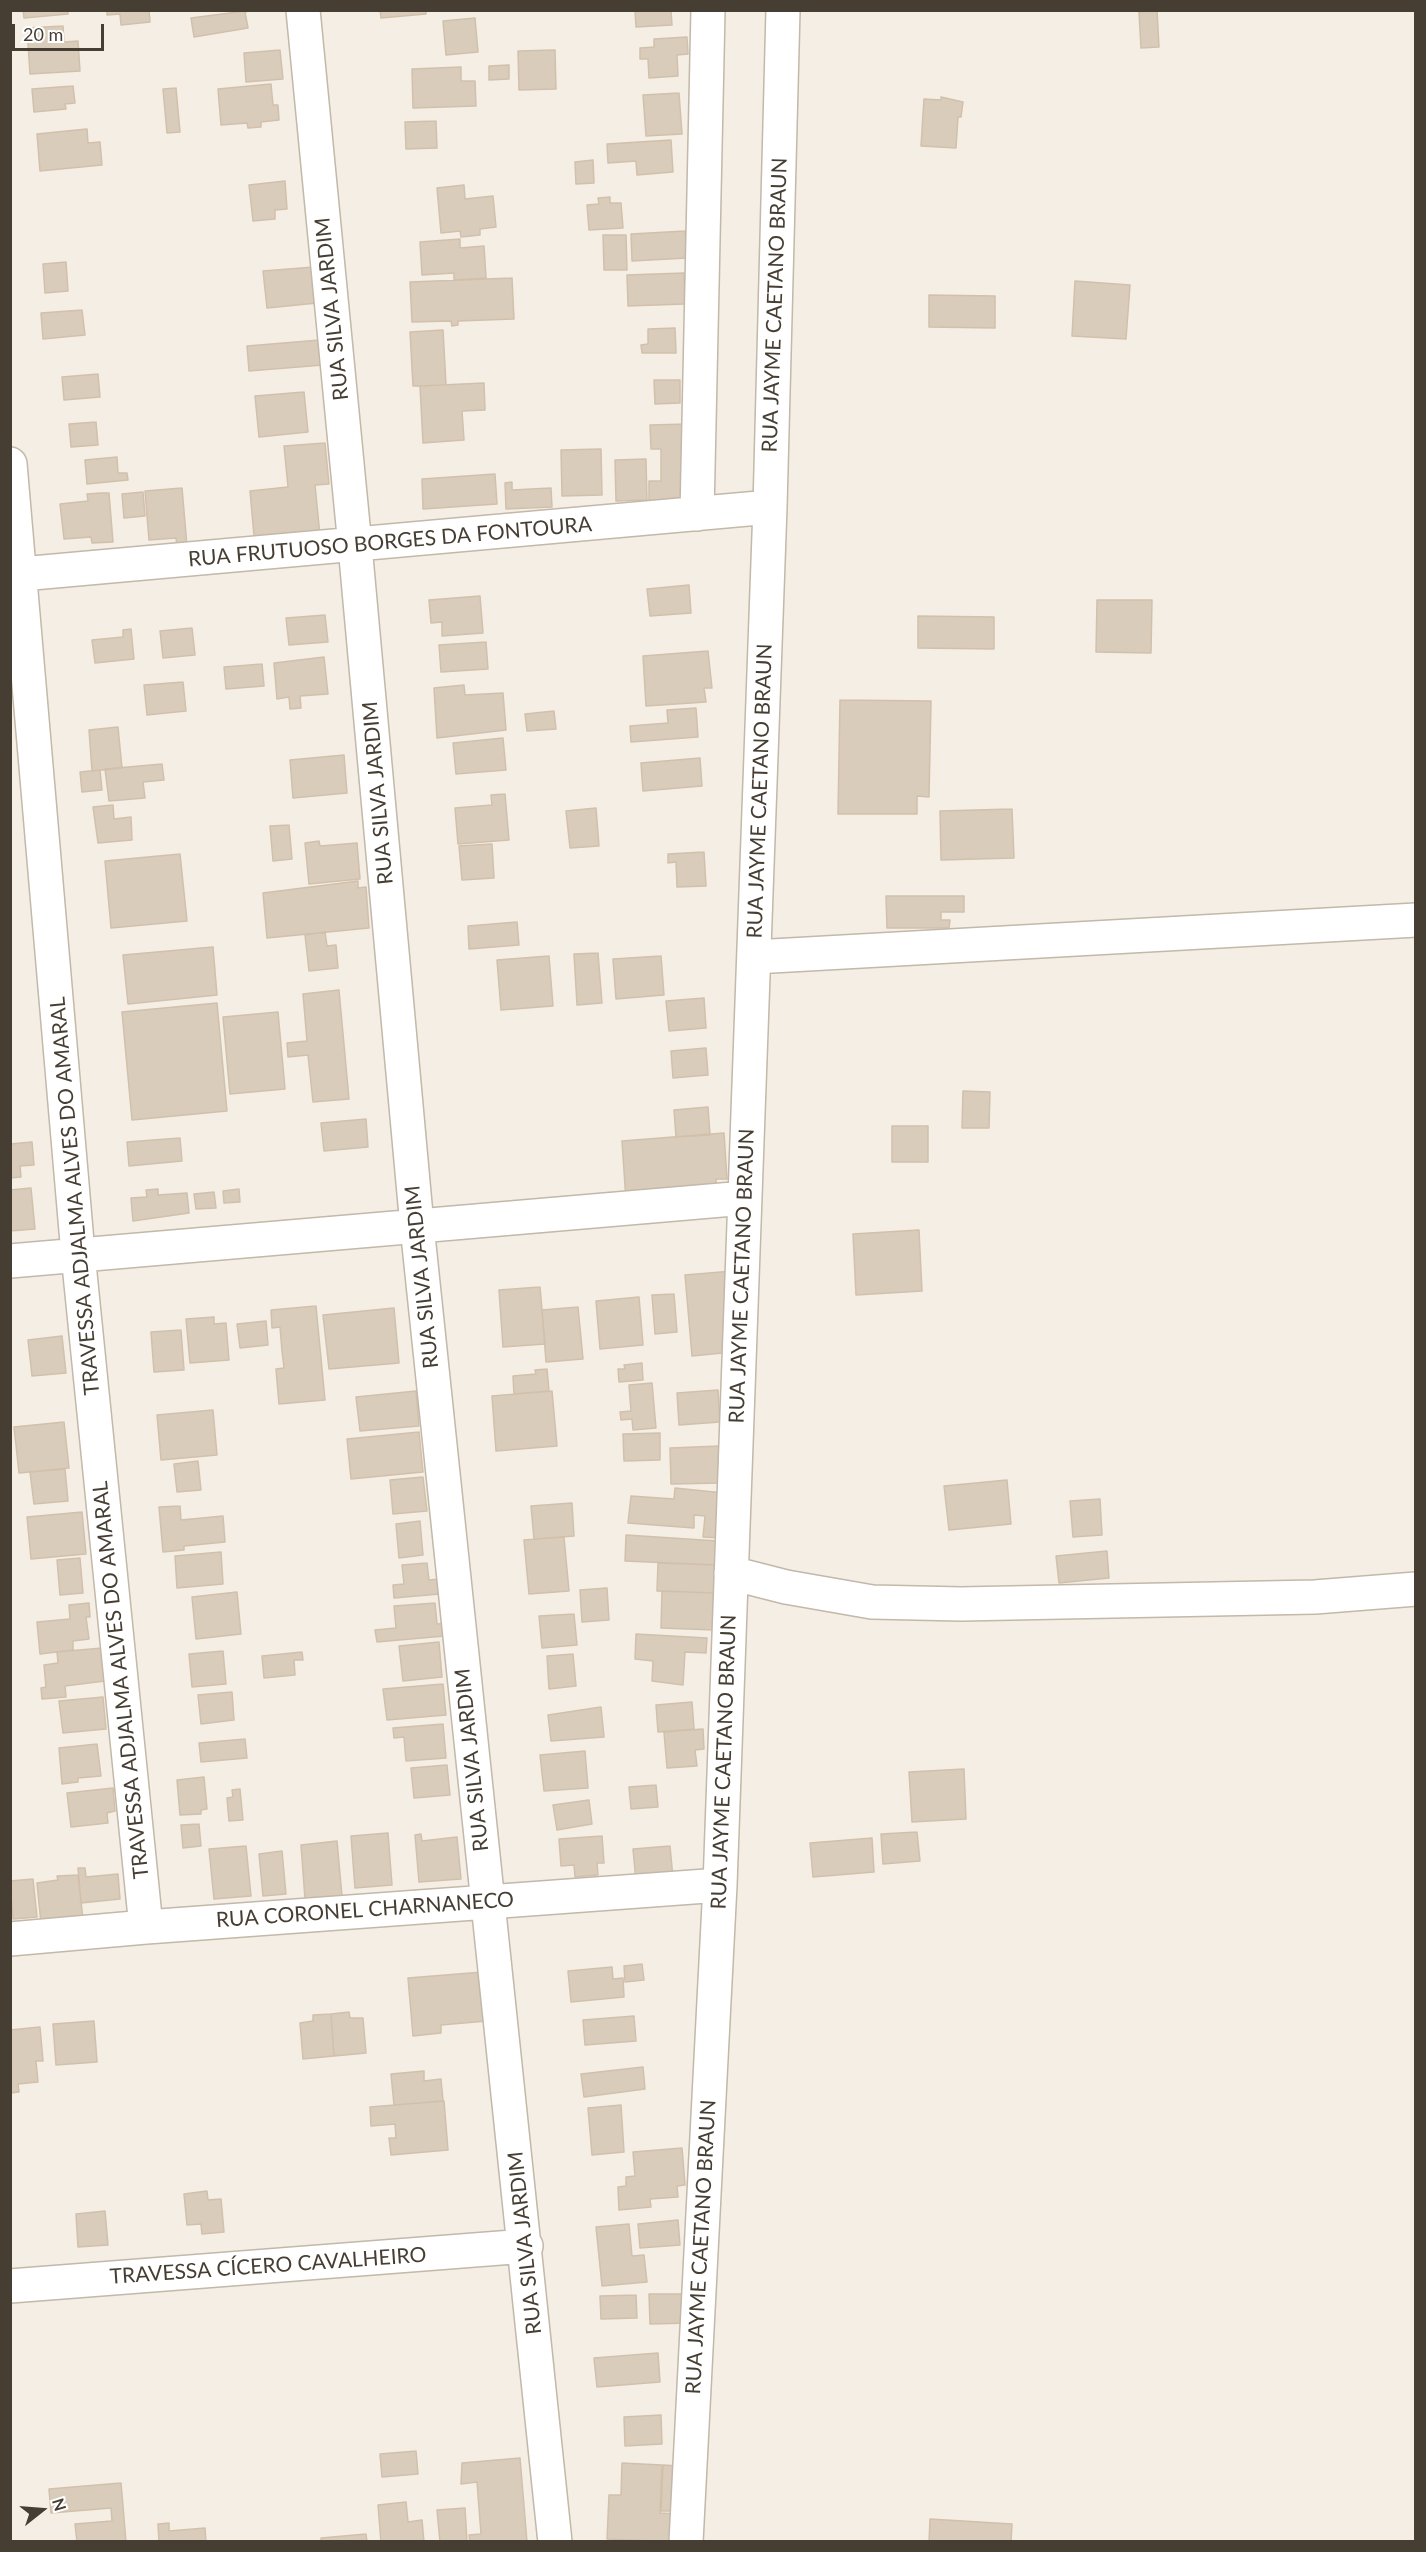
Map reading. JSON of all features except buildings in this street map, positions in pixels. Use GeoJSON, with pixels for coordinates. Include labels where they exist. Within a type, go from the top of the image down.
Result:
{"type":"FeatureCollection","features":[{"type":"Feature","properties":{"kind":"street","name":"RUA SILVA JARDIM"},"geometry":{"type":"LineString","coordinates":[[303,10],[417,1226],[486,1901],[526,2246],[555,2541]]}},
{"type":"Feature","properties":{"kind":"street"},"geometry":{"type":"LineString","coordinates":[[697,514],[708,10]]}},
{"type":"Feature","properties":{"kind":"street","name":"RUA JAYME CAETANO BRAUN"},"geometry":{"type":"LineString","coordinates":[[686,2541],[720,1886],[770,507],[783,10]]}},
{"type":"Feature","properties":{"kind":"street","name":"TRAVESSA ADJALMA ALVES DO AMARAL"},"geometry":{"type":"LineString","coordinates":[[10,464],[16,575],[78,1254],[146,1927]]}},
{"type":"Feature","properties":{"kind":"street","name":"RUA FRUTUOSO BORGES DA FONTOURA"},"geometry":{"type":"LineString","coordinates":[[16,575],[770,507]]}},
{"type":"Feature","properties":{"kind":"street"},"geometry":{"type":"LineString","coordinates":[[754,957],[1416,920]]}},
{"type":"Feature","properties":{"kind":"street"},"geometry":{"type":"LineString","coordinates":[[10,1261],[744,1198]]}},
{"type":"Feature","properties":{"kind":"street"},"geometry":{"type":"LineString","coordinates":[[731,1573],[786,1587],[872,1602],[961,1604],[1315,1597],[1416,1589]]}},
{"type":"Feature","properties":{"kind":"street","name":"RUA CORONEL CHARNANECO"},"geometry":{"type":"LineString","coordinates":[[10,1939],[486,1901],[720,1886]]}},
{"type":"Feature","properties":{"kind":"street","name":"TRAVESSA CÍCERO CAVALHEIRO"},"geometry":{"type":"LineString","coordinates":[[10,2286],[526,2246]]}}]}
